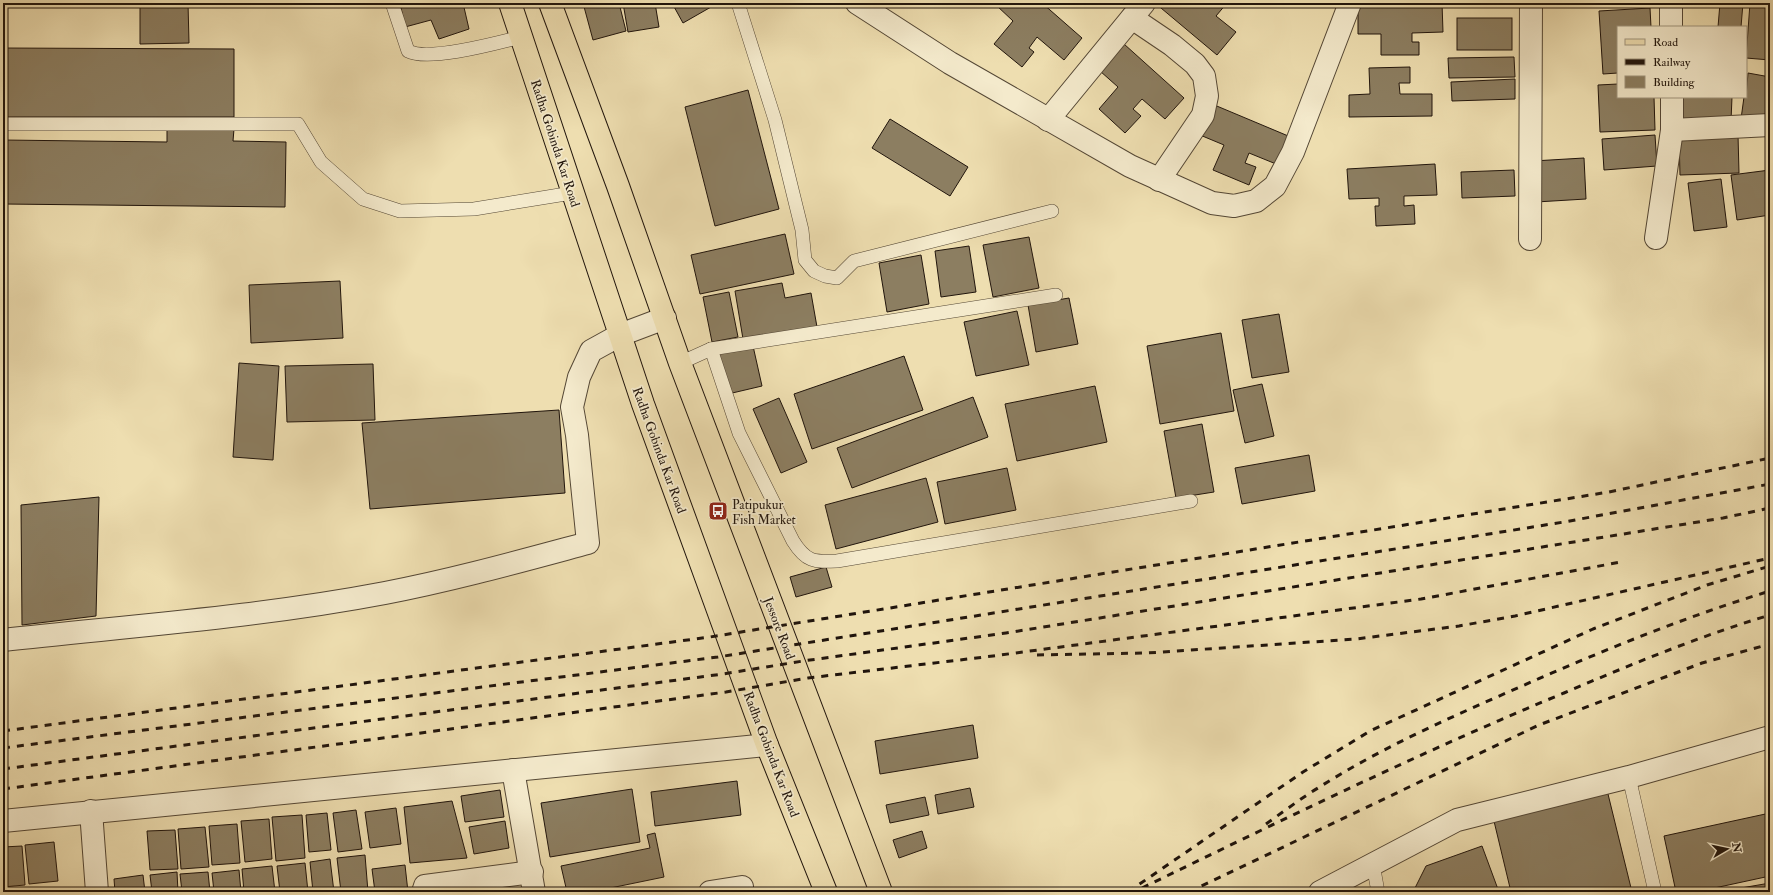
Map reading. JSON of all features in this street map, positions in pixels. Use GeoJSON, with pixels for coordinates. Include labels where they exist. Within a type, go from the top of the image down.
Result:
{"type":"FeatureCollection","features":[{"type":"Feature","properties":{"kind":"main road","name":"Radha Gobinda Kar Road"},"geometry":{"type":"LineString","coordinates":[[510,3],[643,404],[767,746],[826,892]]}},
{"type":"Feature","properties":{"kind":"main road","name":"Jessore Road"},"geometry":{"type":"LineString","coordinates":[[550,3],[618,186],[680,363],[881,892]]}},
{"type":"Feature","properties":{"kind":"street"},"geometry":{"type":"LineString","coordinates":[[857,3],[950,63],[1130,166],[1212,203],[1234,206],[1256,201],[1275,186],[1293,152],[1350,3]]}},
{"type":"Feature","properties":{"kind":"street"},"geometry":{"type":"LineString","coordinates":[[1530,239],[1531,3]]}},
{"type":"Feature","properties":{"kind":"street"},"geometry":{"type":"LineString","coordinates":[[1671,3],[1671,26]]}},
{"type":"Feature","properties":{"kind":"street"},"geometry":{"type":"LineString","coordinates":[[1048,120],[1138,10],[1189,59],[1204,76],[1206,96],[1203,115],[1160,180]]}},
{"type":"Feature","properties":{"kind":"street"},"geometry":{"type":"LineString","coordinates":[[1656,238],[1672,130],[1672,98]]}},
{"type":"Feature","properties":{"kind":"street"},"geometry":{"type":"LineString","coordinates":[[1672,130],[1770,125]]}},
{"type":"Feature","properties":{"kind":"street"},"geometry":{"type":"LineString","coordinates":[[3,640],[268,611],[385,593],[501,566],[588,543],[577,435],[572,407],[579,376],[591,351],[620,334],[665,318]]}},
{"type":"Feature","properties":{"kind":"street"},"geometry":{"type":"LineString","coordinates":[[1320,892],[1457,820],[1629,777],[1770,737]]}},
{"type":"Feature","properties":{"kind":"street"},"geometry":{"type":"LineString","coordinates":[[3,821],[92,811],[767,746]]}},
{"type":"Feature","properties":{"kind":"street"},"geometry":{"type":"LineString","coordinates":[[423,892],[425,886],[533,882],[513,770]]}},
{"type":"Feature","properties":{"kind":"street"},"geometry":{"type":"LineString","coordinates":[[92,811],[97,892]]}},
{"type":"Feature","properties":{"kind":"street"},"geometry":{"type":"LineString","coordinates":[[710,892],[742,887]]}},
{"type":"Feature","properties":{"kind":"lane"},"geometry":{"type":"LineString","coordinates":[[392,3],[408,51],[413,54],[446,53],[468,50],[521,37]]}},
{"type":"Feature","properties":{"kind":"lane"},"geometry":{"type":"LineString","coordinates":[[738,3],[775,120],[802,230],[805,260],[814,271],[825,276],[837,278],[854,261],[1052,211]]}},
{"type":"Feature","properties":{"kind":"lane"},"geometry":{"type":"LineString","coordinates":[[3,124],[298,124],[321,162],[363,199],[400,211],[474,209],[572,193]]}},
{"type":"Feature","properties":{"kind":"lane"},"geometry":{"type":"LineString","coordinates":[[680,363],[711,349],[1056,295]]}},
{"type":"Feature","properties":{"kind":"lane"},"geometry":{"type":"LineString","coordinates":[[711,349],[739,433],[793,541],[808,559],[820,562],[838,560],[1191,502]]}},
{"type":"Feature","properties":{"kind":"lane"},"geometry":{"type":"LineString","coordinates":[[1629,777],[1655,892]]}},
{"type":"Feature","properties":{"kind":"lane"},"geometry":{"type":"LineString","coordinates":[[1373,864],[1378,892]]}},
{"type":"Feature","properties":{"kind":"building"},"geometry":{"type":"Polygon","coordinates":[[[140,3],[188,3],[189,43],[140,44],[140,3]]]}},
{"type":"Feature","properties":{"kind":"building"},"geometry":{"type":"Polygon","coordinates":[[[400,3],[463,3],[469,29],[439,39],[431,20],[405,27],[400,3]]]}},
{"type":"Feature","properties":{"kind":"building"},"geometry":{"type":"Polygon","coordinates":[[[583,3],[619,3],[626,31],[593,40],[583,3]]]}},
{"type":"Feature","properties":{"kind":"building"},"geometry":{"type":"Polygon","coordinates":[[[623,3],[655,3],[659,27],[628,32],[623,3]]]}},
{"type":"Feature","properties":{"kind":"building"},"geometry":{"type":"Polygon","coordinates":[[[672,3],[718,3],[683,23],[672,3]]]}},
{"type":"Feature","properties":{"kind":"building"},"geometry":{"type":"Polygon","coordinates":[[[928,3],[938,3],[933,8],[928,3]]]}},
{"type":"Feature","properties":{"kind":"building"},"geometry":{"type":"Polygon","coordinates":[[[998,3],[1042,3],[1082,38],[1064,60],[1037,37],[1029,48],[1034,52],[1022,67],[994,44],[1013,21],[996,5],[998,3]]]}},
{"type":"Feature","properties":{"kind":"building"},"geometry":{"type":"Polygon","coordinates":[[[1155,3],[1227,3],[1216,16],[1236,32],[1217,55],[1155,3]]]}},
{"type":"Feature","properties":{"kind":"building"},"geometry":{"type":"Polygon","coordinates":[[[1442,3],[1443,32],[1412,33],[1412,42],[1419,42],[1419,55],[1381,55],[1381,34],[1358,34],[1358,4],[1442,3]]]}},
{"type":"Feature","properties":{"kind":"building"},"geometry":{"type":"Polygon","coordinates":[[[1720,3],[1743,3],[1741,26],[1718,26],[1720,3]]]}},
{"type":"Feature","properties":{"kind":"building"},"geometry":{"type":"Polygon","coordinates":[[[1750,3],[1770,3],[1770,60],[1747,58],[1750,3]]]}},
{"type":"Feature","properties":{"kind":"building"},"geometry":{"type":"Polygon","coordinates":[[[1650,8],[1651,26],[1617,26],[1617,73],[1603,74],[1599,11],[1650,8]]]}},
{"type":"Feature","properties":{"kind":"building"},"geometry":{"type":"Polygon","coordinates":[[[1457,18],[1512,18],[1512,50],[1457,50],[1457,18]]]}},
{"type":"Feature","properties":{"kind":"building"},"geometry":{"type":"Polygon","coordinates":[[[1124,44],[1184,98],[1165,119],[1142,99],[1133,109],[1141,116],[1125,133],[1099,109],[1118,87],[1100,71],[1124,44]]]}},
{"type":"Feature","properties":{"kind":"building"},"geometry":{"type":"Polygon","coordinates":[[[3,48],[234,49],[234,117],[3,117],[3,48]]]}},
{"type":"Feature","properties":{"kind":"building"},"geometry":{"type":"Polygon","coordinates":[[[1514,57],[1515,77],[1449,78],[1448,58],[1514,57]]]}},
{"type":"Feature","properties":{"kind":"building"},"geometry":{"type":"Polygon","coordinates":[[[1410,67],[1410,83],[1399,83],[1400,94],[1432,94],[1432,116],[1349,117],[1349,95],[1370,94],[1369,68],[1410,67]]]}},
{"type":"Feature","properties":{"kind":"building"},"geometry":{"type":"Polygon","coordinates":[[[1748,73],[1770,77],[1770,120],[1741,119],[1744,98],[1747,98],[1748,73]]]}},
{"type":"Feature","properties":{"kind":"building"},"geometry":{"type":"Polygon","coordinates":[[[1515,79],[1515,99],[1452,101],[1451,82],[1515,79]]]}},
{"type":"Feature","properties":{"kind":"building"},"geometry":{"type":"Polygon","coordinates":[[[1617,84],[1617,98],[1654,98],[1655,130],[1600,132],[1598,85],[1617,84]]]}},
{"type":"Feature","properties":{"kind":"building"},"geometry":{"type":"Polygon","coordinates":[[[748,90],[779,209],[715,226],[685,107],[748,90]]]}},
{"type":"Feature","properties":{"kind":"building"},"geometry":{"type":"Polygon","coordinates":[[[1680,98],[1732,98],[1731,121],[1679,119],[1680,98]]]}},
{"type":"Feature","properties":{"kind":"building"},"geometry":{"type":"Polygon","coordinates":[[[1212,104],[1293,138],[1281,166],[1249,153],[1245,163],[1256,167],[1249,185],[1213,170],[1224,145],[1200,135],[1212,104]]]}},
{"type":"Feature","properties":{"kind":"building"},"geometry":{"type":"Polygon","coordinates":[[[890,119],[968,167],[950,196],[872,148],[890,119]]]}},
{"type":"Feature","properties":{"kind":"building"},"geometry":{"type":"Polygon","coordinates":[[[167,128],[234,129],[233,141],[286,142],[285,207],[3,204],[3,140],[167,142],[167,128]]]}},
{"type":"Feature","properties":{"kind":"building"},"geometry":{"type":"Polygon","coordinates":[[[1655,135],[1657,166],[1604,170],[1602,139],[1655,135]]]}},
{"type":"Feature","properties":{"kind":"building"},"geometry":{"type":"Polygon","coordinates":[[[1738,135],[1739,173],[1680,175],[1679,137],[1738,135]]]}},
{"type":"Feature","properties":{"kind":"building"},"geometry":{"type":"Polygon","coordinates":[[[1584,158],[1586,199],[1536,202],[1533,161],[1584,158]]]}},
{"type":"Feature","properties":{"kind":"building"},"geometry":{"type":"Polygon","coordinates":[[[1435,164],[1437,195],[1404,196],[1404,206],[1414,205],[1415,224],[1376,226],[1375,206],[1379,206],[1379,198],[1349,199],[1347,169],[1435,164]]]}},
{"type":"Feature","properties":{"kind":"building"},"geometry":{"type":"Polygon","coordinates":[[[1514,170],[1515,196],[1462,198],[1461,172],[1514,170]]]}},
{"type":"Feature","properties":{"kind":"building"},"geometry":{"type":"Polygon","coordinates":[[[1770,170],[1770,215],[1737,220],[1731,175],[1770,170]]]}},
{"type":"Feature","properties":{"kind":"building"},"geometry":{"type":"Polygon","coordinates":[[[1721,179],[1727,227],[1694,231],[1688,183],[1721,179]]]}},
{"type":"Feature","properties":{"kind":"building"},"geometry":{"type":"Polygon","coordinates":[[[785,234],[794,274],[700,294],[691,255],[785,234]]]}},
{"type":"Feature","properties":{"kind":"building"},"geometry":{"type":"Polygon","coordinates":[[[1029,237],[1039,288],[993,297],[983,245],[1029,237]]]}},
{"type":"Feature","properties":{"kind":"building"},"geometry":{"type":"Polygon","coordinates":[[[969,246],[976,292],[941,297],[935,251],[969,246]]]}},
{"type":"Feature","properties":{"kind":"building"},"geometry":{"type":"Polygon","coordinates":[[[921,255],[929,304],[887,312],[879,263],[921,255]]]}},
{"type":"Feature","properties":{"kind":"building"},"geometry":{"type":"Polygon","coordinates":[[[340,281],[343,338],[251,343],[249,285],[340,281]]]}},
{"type":"Feature","properties":{"kind":"building"},"geometry":{"type":"Polygon","coordinates":[[[782,283],[785,298],[811,293],[817,327],[743,339],[735,291],[782,283]]]}},
{"type":"Feature","properties":{"kind":"building"},"geometry":{"type":"Polygon","coordinates":[[[729,292],[738,337],[712,342],[703,297],[729,292]]]}},
{"type":"Feature","properties":{"kind":"building"},"geometry":{"type":"Polygon","coordinates":[[[1069,298],[1078,344],[1036,352],[1028,305],[1069,298]]]}},
{"type":"Feature","properties":{"kind":"building"},"geometry":{"type":"Polygon","coordinates":[[[1017,311],[1029,365],[976,376],[964,322],[1017,311]]]}},
{"type":"Feature","properties":{"kind":"building"},"geometry":{"type":"Polygon","coordinates":[[[1279,314],[1289,372],[1252,378],[1242,320],[1279,314]]]}},
{"type":"Feature","properties":{"kind":"building"},"geometry":{"type":"Polygon","coordinates":[[[1221,333],[1234,411],[1160,424],[1147,346],[1221,333]]]}},
{"type":"Feature","properties":{"kind":"building"},"geometry":{"type":"Polygon","coordinates":[[[753,346],[762,386],[728,394],[719,354],[753,346]]]}},
{"type":"Feature","properties":{"kind":"building"},"geometry":{"type":"Polygon","coordinates":[[[904,356],[923,410],[812,449],[794,394],[904,356]]]}},
{"type":"Feature","properties":{"kind":"building"},"geometry":{"type":"Polygon","coordinates":[[[239,363],[279,366],[273,460],[233,457],[239,363]]]}},
{"type":"Feature","properties":{"kind":"building"},"geometry":{"type":"Polygon","coordinates":[[[373,364],[375,420],[287,422],[285,366],[373,364]]]}},
{"type":"Feature","properties":{"kind":"building"},"geometry":{"type":"Polygon","coordinates":[[[1262,384],[1274,436],[1245,443],[1233,390],[1262,384]]]}},
{"type":"Feature","properties":{"kind":"building"},"geometry":{"type":"Polygon","coordinates":[[[1095,386],[1107,442],[1017,461],[1005,404],[1095,386]]]}},
{"type":"Feature","properties":{"kind":"building"},"geometry":{"type":"Polygon","coordinates":[[[973,397],[988,437],[852,488],[837,448],[973,397]]]}},
{"type":"Feature","properties":{"kind":"building"},"geometry":{"type":"Polygon","coordinates":[[[779,398],[807,462],[781,473],[753,409],[779,398]]]}},
{"type":"Feature","properties":{"kind":"building"},"geometry":{"type":"Polygon","coordinates":[[[559,410],[565,493],[370,509],[362,423],[559,410]]]}},
{"type":"Feature","properties":{"kind":"building"},"geometry":{"type":"Polygon","coordinates":[[[1202,424],[1214,492],[1176,498],[1164,431],[1202,424]]]}},
{"type":"Feature","properties":{"kind":"building"},"geometry":{"type":"Polygon","coordinates":[[[1309,455],[1315,491],[1242,504],[1235,468],[1309,455]]]}},
{"type":"Feature","properties":{"kind":"building"},"geometry":{"type":"Polygon","coordinates":[[[1007,468],[1016,510],[945,524],[937,482],[1007,468]]]}},
{"type":"Feature","properties":{"kind":"building"},"geometry":{"type":"Polygon","coordinates":[[[926,478],[938,522],[836,549],[825,505],[926,478]]]}},
{"type":"Feature","properties":{"kind":"building"},"geometry":{"type":"Polygon","coordinates":[[[99,497],[96,616],[22,625],[21,505],[99,497]]]}},
{"type":"Feature","properties":{"kind":"building"},"geometry":{"type":"Polygon","coordinates":[[[826,567],[832,587],[796,597],[790,577],[826,567]]]}},
{"type":"Feature","properties":{"kind":"building"},"geometry":{"type":"Polygon","coordinates":[[[973,725],[978,758],[880,774],[875,741],[973,725]]]}},
{"type":"Feature","properties":{"kind":"building"},"geometry":{"type":"Polygon","coordinates":[[[737,781],[741,815],[655,826],[651,792],[737,781]]]}},
{"type":"Feature","properties":{"kind":"building"},"geometry":{"type":"Polygon","coordinates":[[[970,788],[974,807],[938,814],[935,795],[970,788]]]}},
{"type":"Feature","properties":{"kind":"building"},"geometry":{"type":"Polygon","coordinates":[[[632,789],[640,842],[550,857],[541,803],[632,789]]]}},
{"type":"Feature","properties":{"kind":"building"},"geometry":{"type":"Polygon","coordinates":[[[500,790],[504,817],[465,822],[461,796],[500,790]]]}},
{"type":"Feature","properties":{"kind":"building"},"geometry":{"type":"Polygon","coordinates":[[[1607,790],[1632,892],[1511,892],[1493,817],[1607,790]]]}},
{"type":"Feature","properties":{"kind":"building"},"geometry":{"type":"Polygon","coordinates":[[[925,797],[929,815],[890,823],[886,805],[925,797]]]}},
{"type":"Feature","properties":{"kind":"building"},"geometry":{"type":"Polygon","coordinates":[[[452,801],[467,858],[410,863],[404,807],[452,801]]]}},
{"type":"Feature","properties":{"kind":"building"},"geometry":{"type":"Polygon","coordinates":[[[396,808],[401,844],[370,848],[365,812],[396,808]]]}},
{"type":"Feature","properties":{"kind":"building"},"geometry":{"type":"Polygon","coordinates":[[[356,810],[362,849],[338,852],[333,813],[356,810]]]}},
{"type":"Feature","properties":{"kind":"building"},"geometry":{"type":"Polygon","coordinates":[[[327,813],[331,850],[309,852],[306,815],[327,813]]]}},
{"type":"Feature","properties":{"kind":"building"},"geometry":{"type":"Polygon","coordinates":[[[1770,813],[1770,876],[1696,892],[1676,892],[1664,836],[1770,813]]]}},
{"type":"Feature","properties":{"kind":"building"},"geometry":{"type":"Polygon","coordinates":[[[302,815],[305,858],[276,861],[272,817],[302,815]]]}},
{"type":"Feature","properties":{"kind":"building"},"geometry":{"type":"Polygon","coordinates":[[[269,819],[272,859],[245,862],[241,821],[269,819]]]}},
{"type":"Feature","properties":{"kind":"building"},"geometry":{"type":"Polygon","coordinates":[[[505,821],[509,848],[474,854],[469,827],[505,821]]]}},
{"type":"Feature","properties":{"kind":"building"},"geometry":{"type":"Polygon","coordinates":[[[237,824],[240,863],[212,865],[209,826],[237,824]]]}},
{"type":"Feature","properties":{"kind":"building"},"geometry":{"type":"Polygon","coordinates":[[[205,827],[209,867],[181,869],[178,829],[205,827]]]}},
{"type":"Feature","properties":{"kind":"building"},"geometry":{"type":"Polygon","coordinates":[[[175,830],[178,869],[150,870],[147,831],[175,830]]]}},
{"type":"Feature","properties":{"kind":"building"},"geometry":{"type":"Polygon","coordinates":[[[922,831],[927,848],[899,858],[893,840],[922,831]]]}},
{"type":"Feature","properties":{"kind":"building"},"geometry":{"type":"Polygon","coordinates":[[[655,833],[664,877],[591,892],[567,892],[561,866],[650,848],[647,835],[655,833]]]}},
{"type":"Feature","properties":{"kind":"building"},"geometry":{"type":"Polygon","coordinates":[[[54,842],[58,881],[29,884],[25,845],[54,842]]]}},
{"type":"Feature","properties":{"kind":"building"},"geometry":{"type":"Polygon","coordinates":[[[22,846],[25,885],[3,887],[3,847],[22,846]]]}},
{"type":"Feature","properties":{"kind":"building"},"geometry":{"type":"Polygon","coordinates":[[[1482,846],[1499,892],[1413,892],[1426,866],[1482,846]]]}},
{"type":"Feature","properties":{"kind":"building"},"geometry":{"type":"Polygon","coordinates":[[[365,855],[368,892],[341,892],[337,858],[365,855]]]}},
{"type":"Feature","properties":{"kind":"building"},"geometry":{"type":"Polygon","coordinates":[[[330,859],[334,892],[313,892],[310,862],[330,859]]]}},
{"type":"Feature","properties":{"kind":"building"},"geometry":{"type":"Polygon","coordinates":[[[305,863],[308,892],[280,892],[277,866],[305,863]]]}},
{"type":"Feature","properties":{"kind":"building"},"geometry":{"type":"Polygon","coordinates":[[[405,865],[408,892],[375,892],[372,869],[405,865]]]}},
{"type":"Feature","properties":{"kind":"building"},"geometry":{"type":"Polygon","coordinates":[[[272,866],[275,892],[244,892],[242,869],[272,866]]]}},
{"type":"Feature","properties":{"kind":"building"},"geometry":{"type":"Polygon","coordinates":[[[239,870],[241,892],[214,892],[212,873],[239,870]]]}},
{"type":"Feature","properties":{"kind":"building"},"geometry":{"type":"Polygon","coordinates":[[[177,872],[178,892],[152,892],[150,875],[177,872]]]}},
{"type":"Feature","properties":{"kind":"building"},"geometry":{"type":"Polygon","coordinates":[[[208,872],[210,892],[182,892],[180,874],[208,872]]]}},
{"type":"Feature","properties":{"kind":"building"},"geometry":{"type":"Polygon","coordinates":[[[143,875],[145,892],[115,892],[114,879],[143,875]]]}},
{"type":"Feature","properties":{"kind":"building"},"geometry":{"type":"Polygon","coordinates":[[[1770,883],[1770,892],[1718,892],[1770,883]]]}},
{"type":"Feature","properties":{"kind":"railway"},"geometry":{"type":"LineString","coordinates":[[3,731],[710,637],[1609,492],[1770,458]]}},
{"type":"Feature","properties":{"kind":"railway"},"geometry":{"type":"LineString","coordinates":[[3,748],[718,657],[1564,522],[1770,484]]}},
{"type":"Feature","properties":{"kind":"railway"},"geometry":{"type":"LineString","coordinates":[[3,769],[723,674],[803,661],[1006,633],[1723,518],[1770,508]]}},
{"type":"Feature","properties":{"kind":"railway"},"geometry":{"type":"LineString","coordinates":[[1037,655],[1147,653],[1356,639],[1459,626],[1515,616],[1770,558]]}},
{"type":"Feature","properties":{"kind":"railway"},"geometry":{"type":"LineString","coordinates":[[3,789],[726,692],[808,678],[993,656],[1421,599],[1621,562]]}},
{"type":"Feature","properties":{"kind":"railway"},"geometry":{"type":"LineString","coordinates":[[1128,892],[1303,772],[1370,731],[1593,629],[1707,585],[1770,566]]}},
{"type":"Feature","properties":{"kind":"railway"},"geometry":{"type":"LineString","coordinates":[[1266,824],[1344,772],[1398,743],[1454,716],[1624,643],[1711,610],[1770,591]]}},
{"type":"Feature","properties":{"kind":"railway"},"geometry":{"type":"LineString","coordinates":[[1142,888],[1352,787],[1457,739],[1666,651],[1770,615]]}},
{"type":"Feature","properties":{"kind":"railway"},"geometry":{"type":"LineString","coordinates":[[1189,892],[1539,725],[1702,663],[1770,644]]}},
{"type":"Feature","properties":{"kind":"place","name":"Patipukur Fish Market"},"geometry":{"type":"Point","coordinates":[718,511]}}]}
